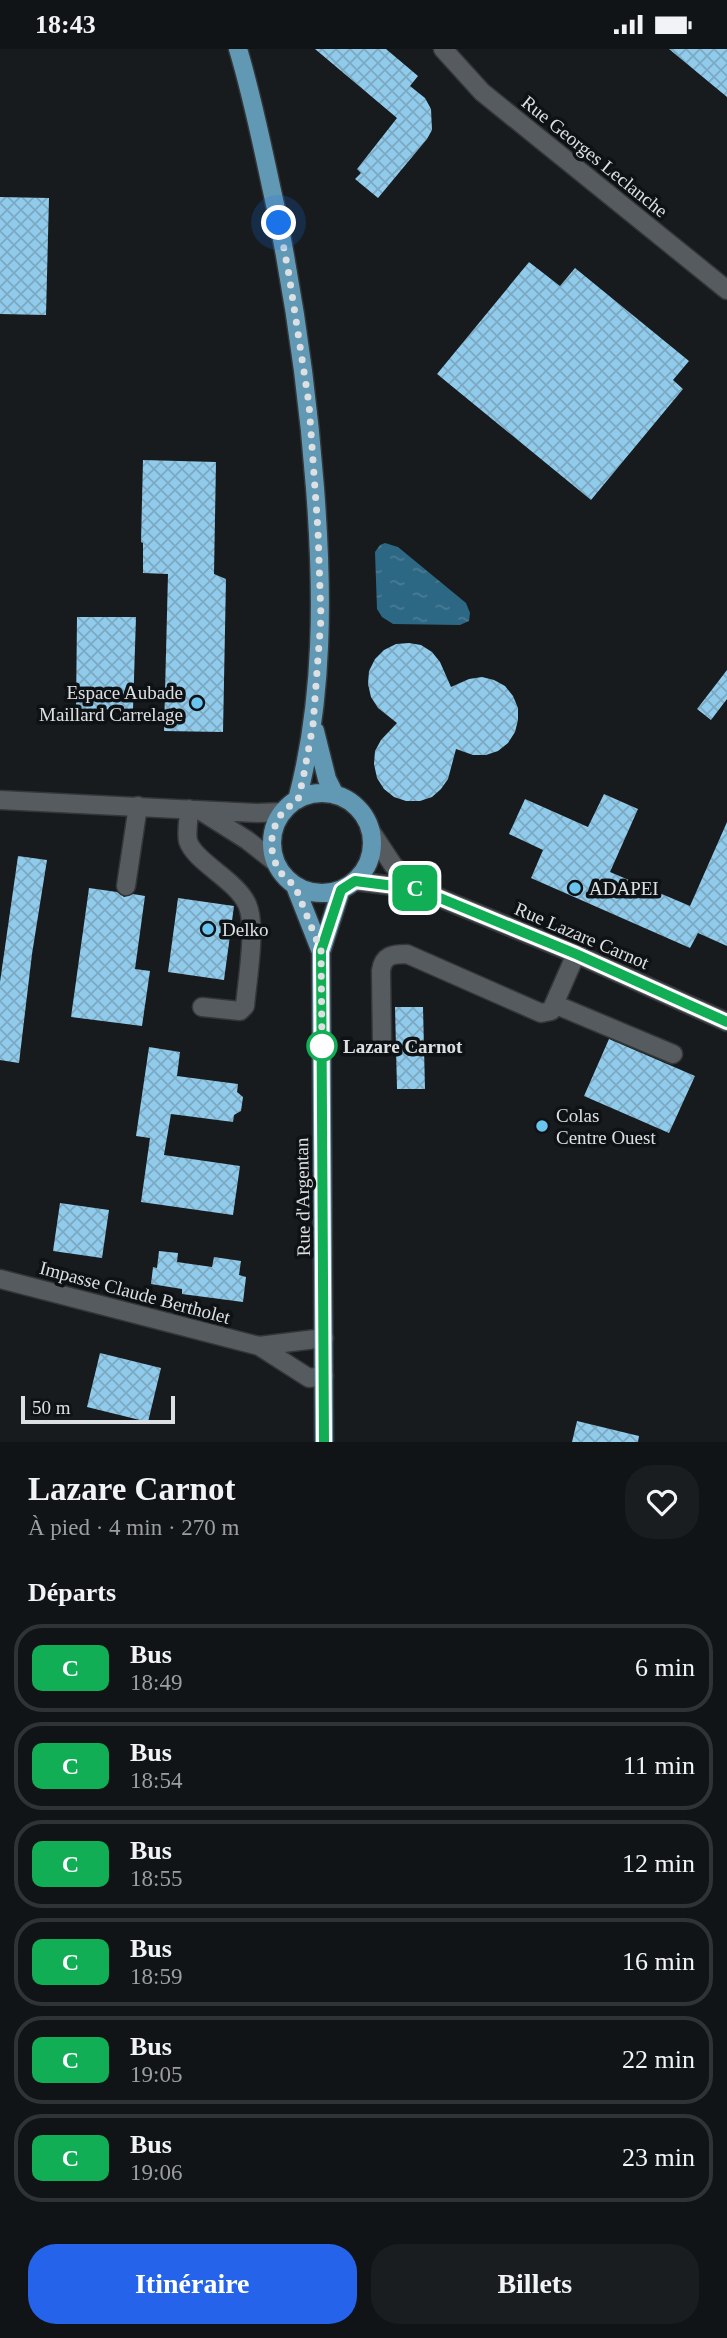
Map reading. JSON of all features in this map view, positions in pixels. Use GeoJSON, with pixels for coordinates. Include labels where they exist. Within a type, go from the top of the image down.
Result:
{"type":"FeatureCollection","features":[{"type":"Feature","properties":{"kind":"main road"},"geometry":{"type":"LineString","coordinates":[[238,49],[251,93],[289,275],[309,404],[318,531],[321,618],[313,725],[290,806],[276,823],[272,850],[283,876],[295,886],[318,893],[348,886],[367,867],[372,849],[370,830],[363,814],[351,802],[335,795],[316,794],[290,806]]}},
{"type":"Feature","properties":{"kind":"main road"},"geometry":{"type":"LineString","coordinates":[[313,725],[327,779],[335,795]]}},
{"type":"Feature","properties":{"kind":"main road","name":"Rue d'Argentan"},"geometry":{"type":"LineString","coordinates":[[295,886],[321,951],[324,1442]]}},
{"type":"Feature","properties":{"kind":"main road","name":"Rue d'Argentan"},"geometry":{"type":"LineString","coordinates":[[321,951],[348,886]]}},
{"type":"Feature","properties":{"kind":"street","name":"Rue Georges Leclanche"},"geometry":{"type":"LineString","coordinates":[[443,49],[482,92],[727,290]]}},
{"type":"Feature","properties":{"kind":"street"},"geometry":{"type":"LineString","coordinates":[[0,800],[257,813],[290,806]]}},
{"type":"Feature","properties":{"kind":"street"},"geometry":{"type":"LineString","coordinates":[[126,886],[138,806]]}},
{"type":"Feature","properties":{"kind":"street"},"geometry":{"type":"LineString","coordinates":[[194,809],[247,840],[275,862]]}},
{"type":"Feature","properties":{"kind":"street"},"geometry":{"type":"LineString","coordinates":[[194,809],[188,842],[199,856],[237,888],[248,905],[252,928],[245,1006],[240,1011],[202,1007]]}},
{"type":"Feature","properties":{"kind":"street","name":"Rue Lazare Carnot"},"geometry":{"type":"LineString","coordinates":[[370,830],[393,865],[418,889]]}},
{"type":"Feature","properties":{"kind":"street","name":"Rue Lazare Carnot"},"geometry":{"type":"LineString","coordinates":[[348,886],[418,889],[576,954],[727,1022]]}},
{"type":"Feature","properties":{"kind":"street"},"geometry":{"type":"LineString","coordinates":[[382,1043],[382,962],[394,954],[407,954],[541,1013],[551,1011],[576,954]]}},
{"type":"Feature","properties":{"kind":"street"},"geometry":{"type":"LineString","coordinates":[[554,1005],[673,1054]]}},
{"type":"Feature","properties":{"kind":"street","name":"Impasse Claude Bertholet"},"geometry":{"type":"LineString","coordinates":[[0,1279],[259,1346],[309,1378],[324,1376]]}},
{"type":"Feature","properties":{"kind":"street","name":"Impasse Claude Bertholet"},"geometry":{"type":"LineString","coordinates":[[259,1346],[324,1338]]}},
{"type":"Feature","properties":{"kind":"water"},"geometry":{"type":"Polygon","coordinates":[[[385,543],[398,547],[466,603],[470,613],[469,621],[460,625],[393,624],[382,617],[377,609],[375,552],[385,543]]]}},
{"type":"Feature","properties":{"kind":"building"},"geometry":{"type":"Polygon","coordinates":[[[315,49],[386,49],[418,76],[410,86],[425,98],[431,109],[432,130],[378,198],[355,179],[361,173],[357,169],[397,118],[315,49]]]}},
{"type":"Feature","properties":{"kind":"building"},"geometry":{"type":"Polygon","coordinates":[[[669,49],[727,49],[727,97],[669,49]]]}},
{"type":"Feature","properties":{"kind":"building"},"geometry":{"type":"Polygon","coordinates":[[[0,197],[49,198],[46,315],[0,314],[0,197]]]}},
{"type":"Feature","properties":{"kind":"building"},"geometry":{"type":"Polygon","coordinates":[[[529,262],[560,286],[575,268],[689,361],[673,380],[683,389],[591,500],[437,374],[529,262]]]}},
{"type":"Feature","properties":{"kind":"building"},"geometry":{"type":"Polygon","coordinates":[[[143,460],[216,462],[214,574],[226,579],[223,732],[164,731],[168,574],[143,573],[143,460]]]}},
{"type":"Feature","properties":{"kind":"building"},"geometry":{"type":"Polygon","coordinates":[[[77,617],[136,617],[133,709],[76,710],[77,617]]]}},
{"type":"Feature","properties":{"kind":"building"},"geometry":{"type":"Polygon","coordinates":[[[396,644],[421,645],[432,652],[440,662],[451,687],[469,679],[482,677],[494,680],[505,686],[518,708],[515,732],[508,743],[498,751],[486,755],[473,755],[456,749],[448,779],[432,797],[420,801],[406,801],[394,797],[384,789],[377,778],[375,751],[397,723],[378,708],[371,697],[368,684],[369,671],[384,650],[396,644]]]}},
{"type":"Feature","properties":{"kind":"building"},"geometry":{"type":"Polygon","coordinates":[[[727,670],[727,699],[711,720],[697,709],[727,670]]]}},
{"type":"Feature","properties":{"kind":"building"},"geometry":{"type":"Polygon","coordinates":[[[604,794],[638,809],[610,872],[690,906],[727,822],[727,946],[698,933],[690,948],[531,878],[543,850],[509,834],[525,799],[588,827],[604,794]]]}},
{"type":"Feature","properties":{"kind":"building"},"geometry":{"type":"Polygon","coordinates":[[[18,856],[47,860],[19,1063],[0,1060],[0,982],[18,856]]]}},
{"type":"Feature","properties":{"kind":"building"},"geometry":{"type":"Polygon","coordinates":[[[89,888],[117,892],[124,897],[133,894],[145,896],[135,969],[150,971],[142,1026],[71,1017],[89,888]]]}},
{"type":"Feature","properties":{"kind":"building"},"geometry":{"type":"Polygon","coordinates":[[[178,898],[234,906],[224,980],[168,972],[178,898]]]}},
{"type":"Feature","properties":{"kind":"building"},"geometry":{"type":"Polygon","coordinates":[[[395,1007],[423,1007],[425,1089],[397,1089],[395,1007]]]}},
{"type":"Feature","properties":{"kind":"building"},"geometry":{"type":"Polygon","coordinates":[[[609,1039],[695,1076],[669,1133],[584,1096],[609,1039]]]}},
{"type":"Feature","properties":{"kind":"building"},"geometry":{"type":"Polygon","coordinates":[[[149,1047],[180,1052],[177,1076],[238,1084],[237,1092],[243,1097],[241,1111],[234,1115],[233,1122],[171,1114],[164,1155],[240,1166],[233,1215],[141,1202],[150,1138],[136,1136],[149,1047]]]}},
{"type":"Feature","properties":{"kind":"building"},"geometry":{"type":"Polygon","coordinates":[[[60,1203],[109,1210],[102,1258],[53,1251],[60,1203]]]}},
{"type":"Feature","properties":{"kind":"building"},"geometry":{"type":"Polygon","coordinates":[[[159,1251],[178,1253],[177,1262],[212,1267],[214,1257],[241,1261],[239,1275],[246,1277],[243,1302],[182,1294],[182,1289],[151,1284],[159,1251]]]}},
{"type":"Feature","properties":{"kind":"building"},"geometry":{"type":"Polygon","coordinates":[[[100,1353],[161,1368],[148,1422],[87,1407],[100,1353]]]}},
{"type":"Feature","properties":{"kind":"building"},"geometry":{"type":"Polygon","coordinates":[[[577,1421],[639,1436],[638,1442],[572,1442],[577,1421]]]}},
{"type":"Feature","properties":{"kind":"bus line","name":"C"},"geometry":{"type":"LineString","coordinates":[[324,1442],[321,951],[341,890],[355,881],[418,889],[576,954],[727,1022]]}},
{"type":"Feature","properties":{"kind":"place","name":"Espace Aubade Maillard Carrelage"},"geometry":{"type":"Point","coordinates":[197,703]}},
{"type":"Feature","properties":{"kind":"place","name":"ADAPEI"},"geometry":{"type":"Point","coordinates":[575,888]}},
{"type":"Feature","properties":{"kind":"place","name":"Delko"},"geometry":{"type":"Point","coordinates":[208,929]}},
{"type":"Feature","properties":{"kind":"place","name":"Lazare Carnot"},"geometry":{"type":"Point","coordinates":[322,1046]}},
{"type":"Feature","properties":{"kind":"place","name":"Colas Centre Ouest"},"geometry":{"type":"Point","coordinates":[542,1126]}},
{"type":"Feature","properties":{"kind":"route"},"geometry":{"type":"LineString","coordinates":[[279,223],[309,404],[321,618],[313,725],[303,779],[298,800],[283,811],[276,823],[272,850],[283,876],[295,886],[321,951],[322,1046]]}}]}
